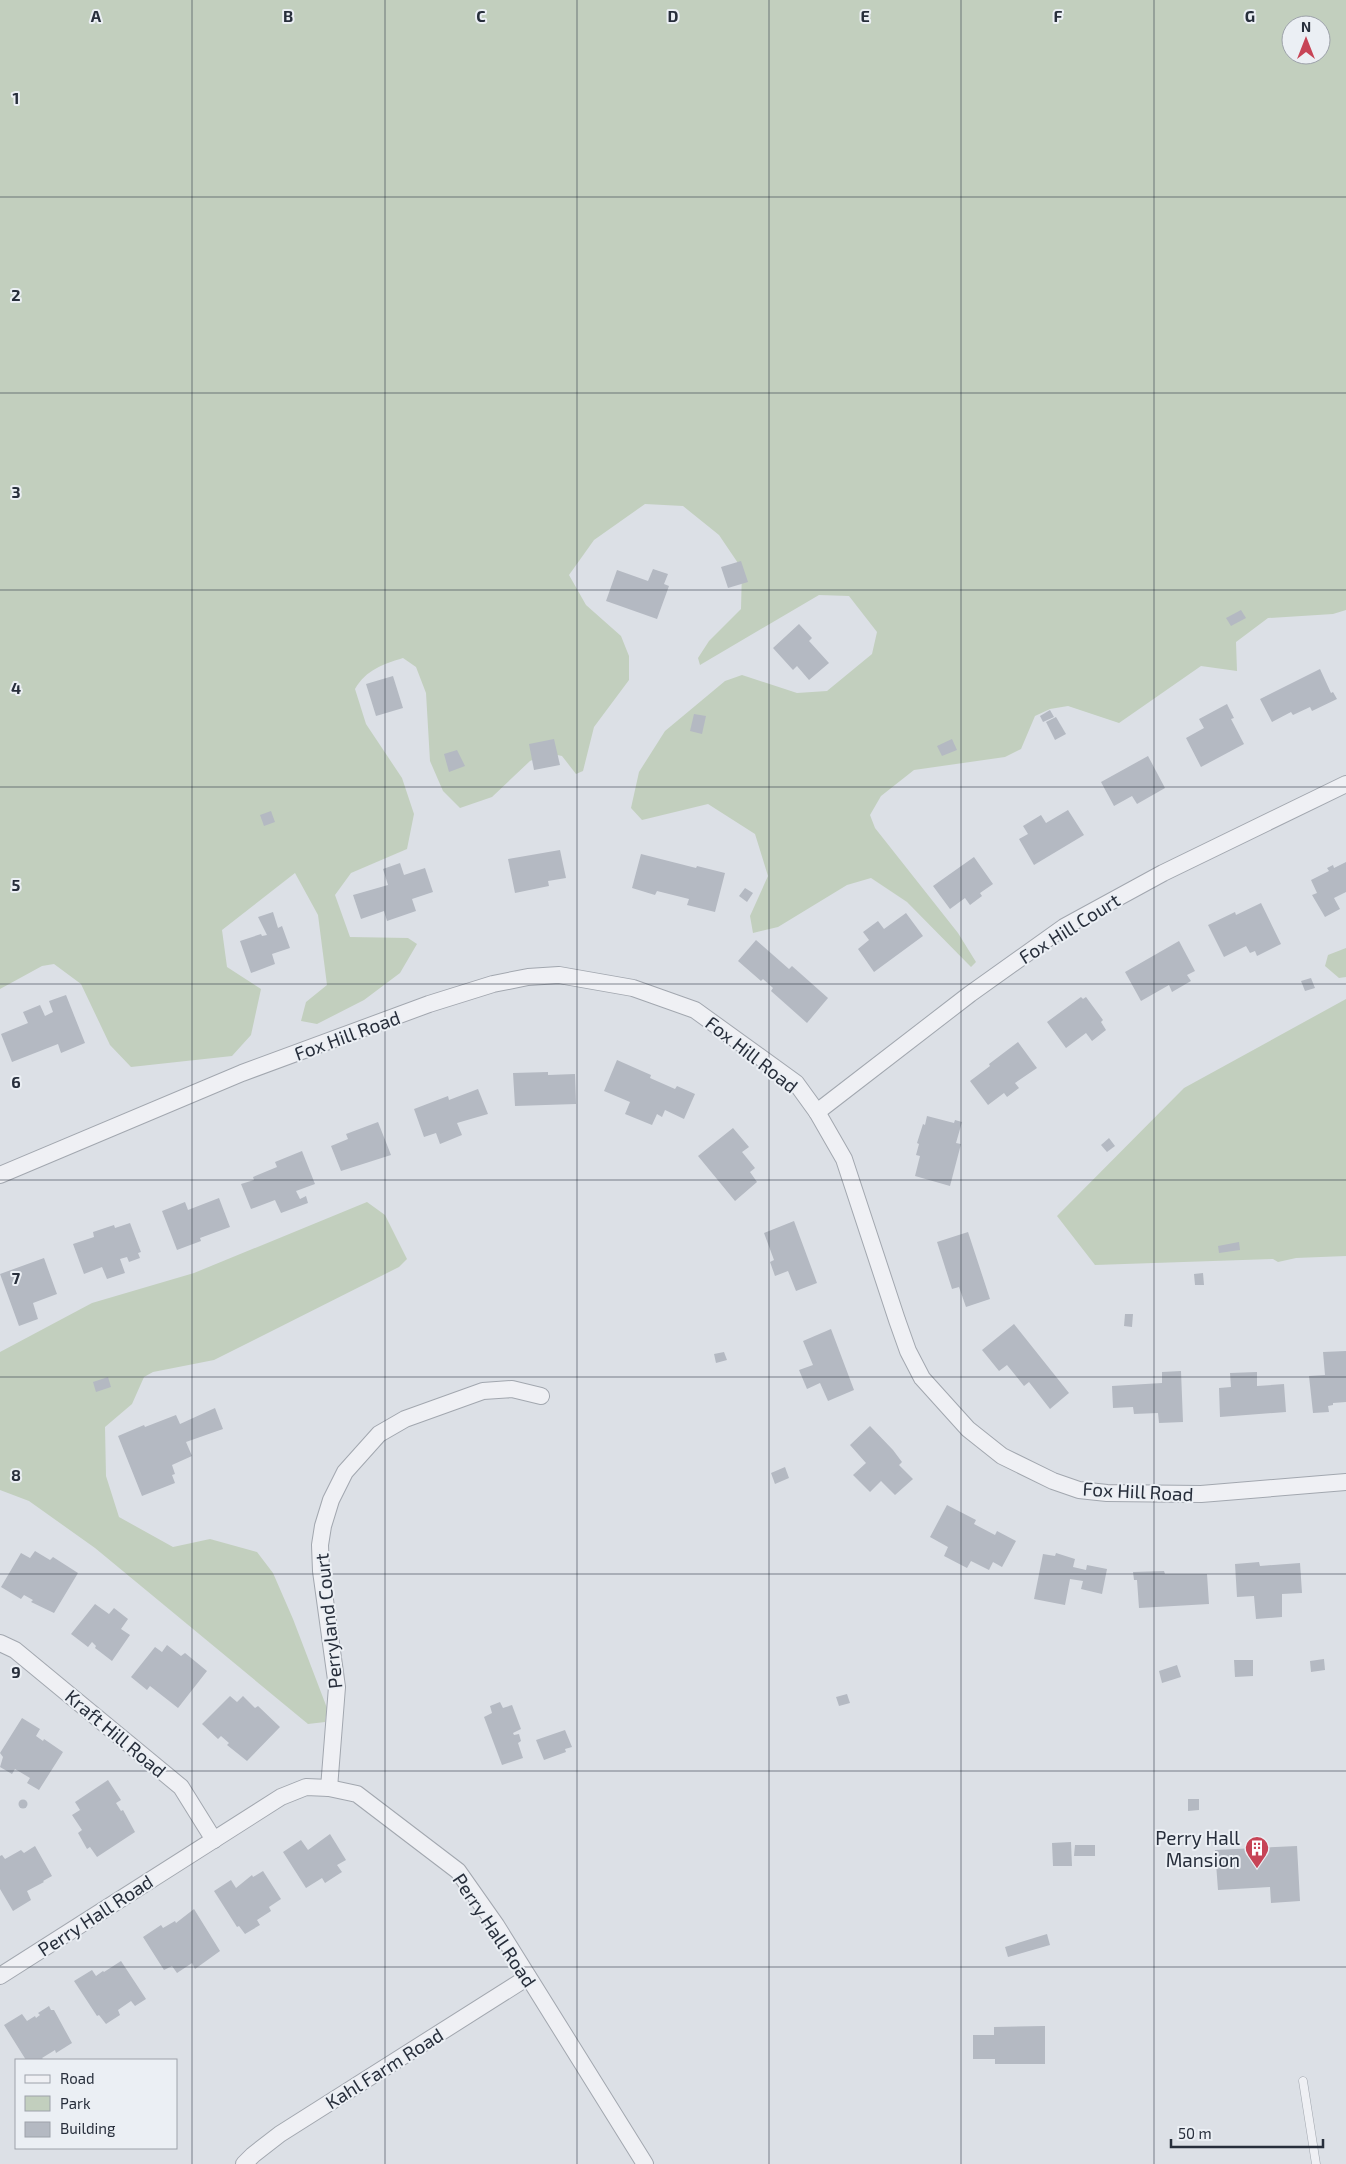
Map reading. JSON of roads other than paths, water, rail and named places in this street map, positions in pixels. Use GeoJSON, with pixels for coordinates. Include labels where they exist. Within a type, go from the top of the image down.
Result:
{"type":"FeatureCollection","features":[{"type":"Feature","properties":{"kind":"street","name":"Fox Hill Court"},"geometry":{"type":"LineString","coordinates":[[816,1112],[970,994],[1064,927],[1163,873],[1346,784]]}},
{"type":"Feature","properties":{"kind":"street","name":"Fox Hill Road"},"geometry":{"type":"LineString","coordinates":[[0,1175],[242,1073],[429,1004],[493,984],[528,977],[559,975],[633,988],[694,1010],[796,1084],[816,1112],[844,1159],[896,1320],[908,1351],[922,1378],[968,1429],[1002,1456],[1053,1481],[1078,1490],[1107,1493],[1201,1494],[1346,1482]]}},
{"type":"Feature","properties":{"kind":"street","name":"Perryland Court"},"geometry":{"type":"LineString","coordinates":[[329,1788],[337,1687],[320,1570],[320,1546],[323,1526],[331,1500],[346,1472],[379,1434],[414,1416],[483,1391],[512,1389],[541,1396]]}},
{"type":"Feature","properties":{"kind":"street","name":"Kraft Hill Road"},"geometry":{"type":"LineString","coordinates":[[0,1643],[15,1650],[181,1787],[214,1840]]}},
{"type":"Feature","properties":{"kind":"street","name":"Perry Hall Road"},"geometry":{"type":"LineString","coordinates":[[0,1976],[281,1797],[306,1787],[329,1788],[357,1794],[458,1871],[528,1977],[645,2164]]}},
{"type":"Feature","properties":{"kind":"street","name":"Kahl Farm Road"},"geometry":{"type":"LineString","coordinates":[[244,2164],[280,2134],[528,1977]]}},
{"type":"Feature","properties":{"kind":"lane"},"geometry":{"type":"LineString","coordinates":[[1303,2080],[1316,2164]]}},
{"type":"Feature","properties":{"kind":"place","name":"Perry Hall Mansion"},"geometry":{"type":"Point","coordinates":[1257,1869]}}]}
